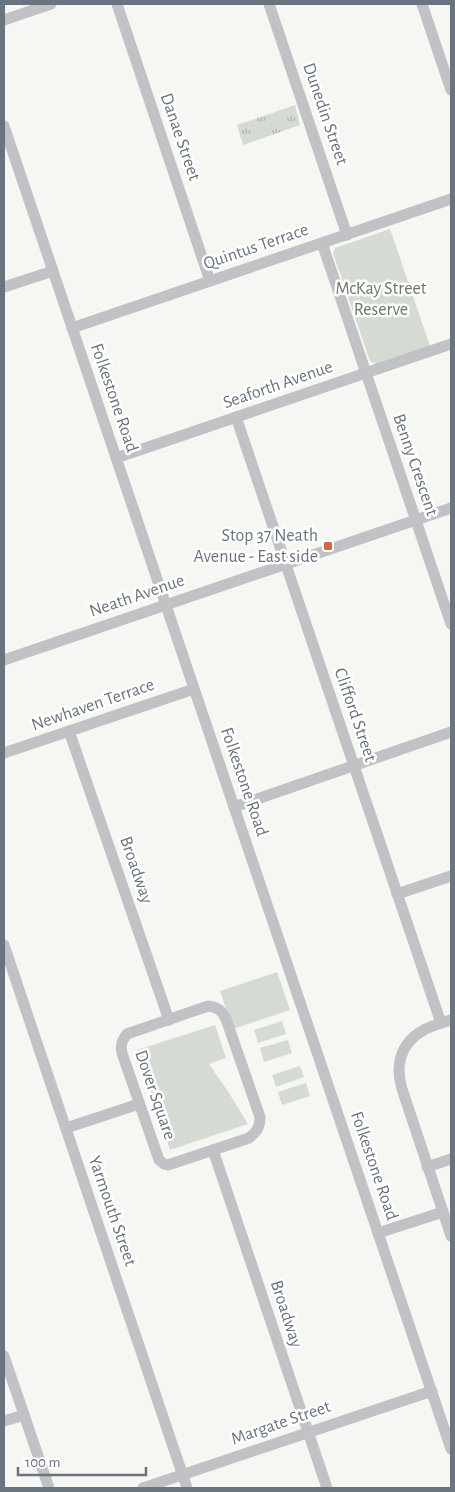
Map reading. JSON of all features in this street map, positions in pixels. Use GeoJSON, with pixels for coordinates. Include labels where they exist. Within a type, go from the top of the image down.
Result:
{"type":"FeatureCollection","features":[{"type":"Feature","properties":{"kind":"street"},"geometry":{"type":"LineString","coordinates":[[4,20],[51,4]]}},
{"type":"Feature","properties":{"kind":"street","name":"Danae Street"},"geometry":{"type":"LineString","coordinates":[[116,4],[210,281]]}},
{"type":"Feature","properties":{"kind":"street","name":"Dunedin Street"},"geometry":{"type":"LineString","coordinates":[[269,4],[347,235]]}},
{"type":"Feature","properties":{"kind":"street"},"geometry":{"type":"LineString","coordinates":[[422,4],[451,90]]}},
{"type":"Feature","properties":{"kind":"street","name":"Folkestone Road"},"geometry":{"type":"LineString","coordinates":[[4,126],[451,1449]]}},
{"type":"Feature","properties":{"kind":"street","name":"Quintus Terrace"},"geometry":{"type":"LineString","coordinates":[[72,328],[451,199]]}},
{"type":"Feature","properties":{"kind":"street","name":"Benny Crescent"},"geometry":{"type":"LineString","coordinates":[[322,243],[451,624]]}},
{"type":"Feature","properties":{"kind":"street"},"geometry":{"type":"LineString","coordinates":[[4,287],[53,271]]}},
{"type":"Feature","properties":{"kind":"street","name":"Seaforth Avenue"},"geometry":{"type":"LineString","coordinates":[[116,458],[451,344]]}},
{"type":"Feature","properties":{"kind":"street","name":"Clifford Street"},"geometry":{"type":"LineString","coordinates":[[236,417],[397,894],[446,1022]]}},
{"type":"Feature","properties":{"kind":"street","name":"Neath Avenue"},"geometry":{"type":"LineString","coordinates":[[4,660],[451,508]]}},
{"type":"Feature","properties":{"kind":"street","name":"Newhaven Terrace"},"geometry":{"type":"LineString","coordinates":[[4,753],[194,689]]}},
{"type":"Feature","properties":{"kind":"street","name":"Broadway"},"geometry":{"type":"LineString","coordinates":[[70,731],[169,1020]]}},
{"type":"Feature","properties":{"kind":"street"},"geometry":{"type":"LineString","coordinates":[[234,806],[451,732]]}},
{"type":"Feature","properties":{"kind":"street"},"geometry":{"type":"LineString","coordinates":[[397,894],[451,876]]}},
{"type":"Feature","properties":{"kind":"street","name":"Yarmouth Street"},"geometry":{"type":"LineString","coordinates":[[4,946],[187,1488]]}},
{"type":"Feature","properties":{"kind":"street","name":"Dover Square"},"geometry":{"type":"LineString","coordinates":[[208,1006],[218,1008],[226,1019],[260,1117],[260,1125],[257,1131],[249,1138],[168,1165],[159,1160],[139,1104],[122,1053],[123,1038],[127,1034],[208,1006]]}},
{"type":"Feature","properties":{"kind":"street"},"geometry":{"type":"LineString","coordinates":[[446,1022],[423,1030],[412,1038],[404,1050],[399,1063],[398,1074],[451,1236]]}},
{"type":"Feature","properties":{"kind":"street"},"geometry":{"type":"LineString","coordinates":[[66,1128],[139,1104]]}},
{"type":"Feature","properties":{"kind":"street","name":"Broadway"},"geometry":{"type":"LineString","coordinates":[[213,1150],[327,1488]]}},
{"type":"Feature","properties":{"kind":"street"},"geometry":{"type":"LineString","coordinates":[[427,1167],[451,1159]]}},
{"type":"Feature","properties":{"kind":"street"},"geometry":{"type":"LineString","coordinates":[[378,1233],[443,1212]]}},
{"type":"Feature","properties":{"kind":"street"},"geometry":{"type":"LineString","coordinates":[[4,1356],[49,1488]]}},
{"type":"Feature","properties":{"kind":"street","name":"Margate Street"},"geometry":{"type":"LineString","coordinates":[[142,1488],[432,1390]]}},
{"type":"Feature","properties":{"kind":"street"},"geometry":{"type":"LineString","coordinates":[[4,1422],[24,1415]]}},
{"type":"Feature","properties":{"kind":"green space"},"geometry":{"type":"Polygon","coordinates":[[[295,105],[300,125],[243,145],[237,125],[295,105]]]}},
{"type":"Feature","properties":{"kind":"green space","name":"McKay Street Reserve"},"geometry":{"type":"Polygon","coordinates":[[[390,229],[430,346],[377,365],[370,361],[333,253],[335,248],[390,229]]]}},
{"type":"Feature","properties":{"kind":"green space"},"geometry":{"type":"Polygon","coordinates":[[[277,972],[290,1010],[233,1029],[220,991],[277,972]]]}},
{"type":"Feature","properties":{"kind":"green space"},"geometry":{"type":"Polygon","coordinates":[[[282,1021],[286,1034],[258,1043],[254,1030],[282,1021]]]}},
{"type":"Feature","properties":{"kind":"green space"},"geometry":{"type":"Polygon","coordinates":[[[215,1025],[226,1058],[209,1064],[248,1124],[170,1150],[137,1050],[215,1025]]]}},
{"type":"Feature","properties":{"kind":"green space"},"geometry":{"type":"Polygon","coordinates":[[[288,1040],[292,1053],[264,1062],[260,1048],[288,1040]]]}},
{"type":"Feature","properties":{"kind":"green space"},"geometry":{"type":"Polygon","coordinates":[[[300,1066],[304,1077],[276,1087],[272,1075],[300,1066]]]}},
{"type":"Feature","properties":{"kind":"green space"},"geometry":{"type":"Polygon","coordinates":[[[306,1083],[310,1096],[282,1105],[278,1092],[306,1083]]]}},
{"type":"Feature","properties":{"kind":"place","name":"Stop 37 Neath Avenue - East side"},"geometry":{"type":"Point","coordinates":[328,546]}}]}
